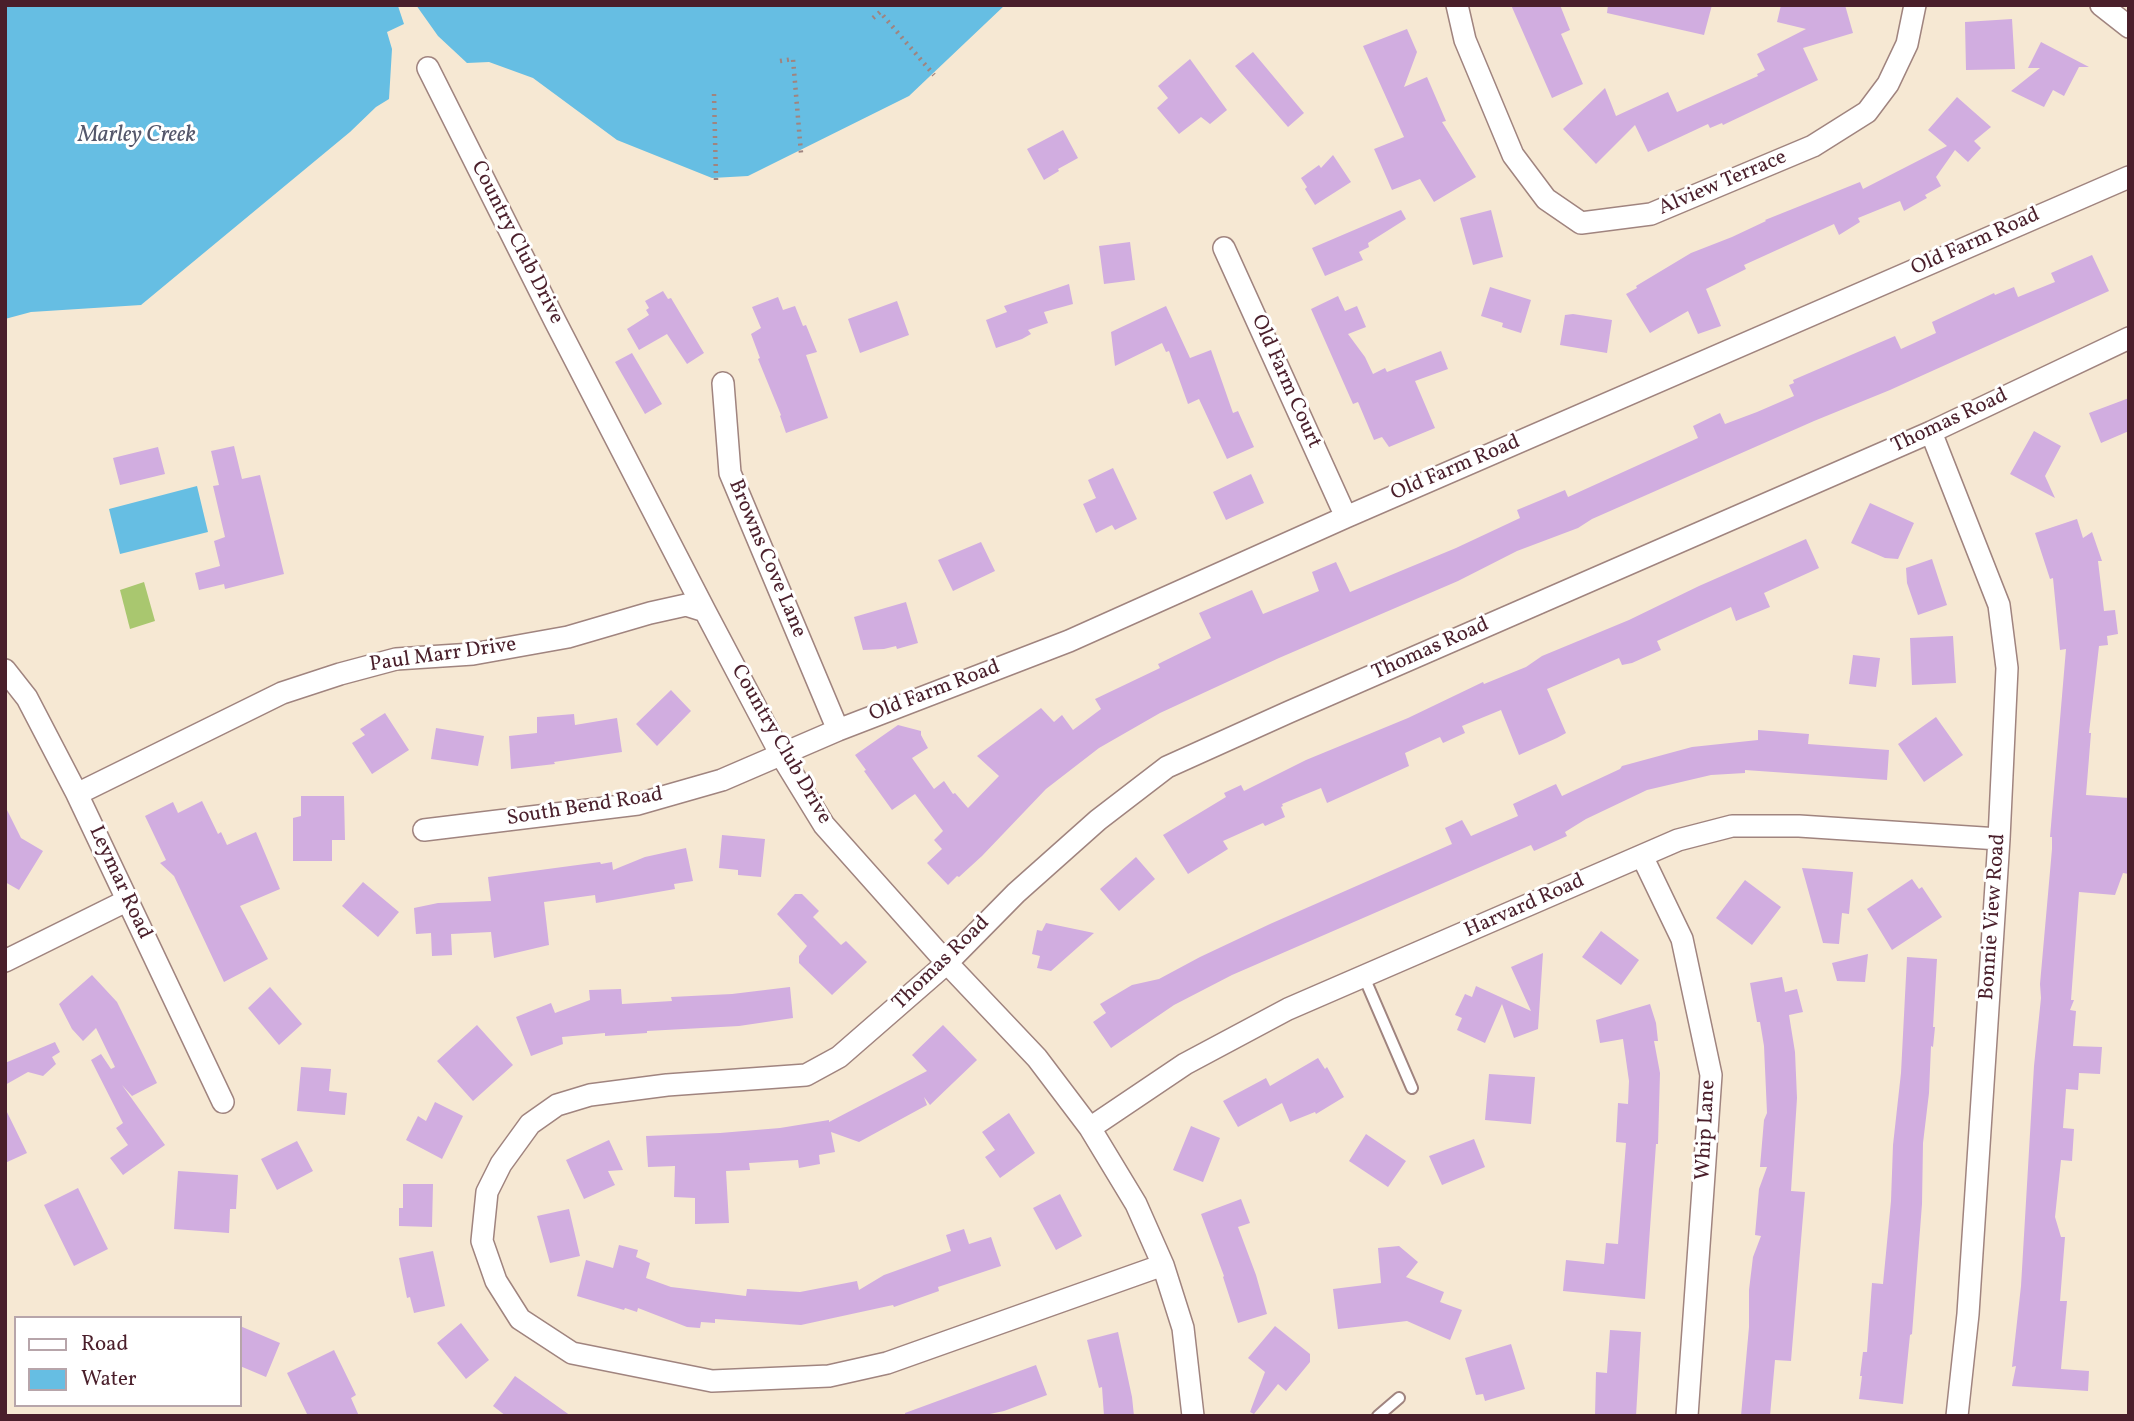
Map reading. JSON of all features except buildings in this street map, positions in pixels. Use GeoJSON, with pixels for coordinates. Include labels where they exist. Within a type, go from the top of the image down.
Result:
{"type":"FeatureCollection","features":[{"type":"Feature","properties":{"kind":"street","name":"Alview Terrace"},"geometry":{"type":"LineString","coordinates":[[1457,5],[1465,40],[1513,155],[1546,199],[1581,223],[1651,214],[1813,146],[1867,112],[1888,85],[1907,44],[1915,5]]}},
{"type":"Feature","properties":{"kind":"street"},"geometry":{"type":"LineString","coordinates":[[2101,5],[2129,27]]}},
{"type":"Feature","properties":{"kind":"street","name":"Country Club Drive"},"geometry":{"type":"LineString","coordinates":[[428,68],[705,611],[781,755],[824,825],[947,963],[1037,1058],[1090,1128],[1136,1204],[1163,1265],[1183,1328],[1193,1416]]}},
{"type":"Feature","properties":{"kind":"street","name":"Old Farm Road"},"geometry":{"type":"LineString","coordinates":[[781,755],[838,730],[1069,641],[1346,517],[2129,177]]}},
{"type":"Feature","properties":{"kind":"street","name":"Old Farm Court"},"geometry":{"type":"LineString","coordinates":[[1224,248],[1346,517]]}},
{"type":"Feature","properties":{"kind":"street","name":"Thomas Road"},"geometry":{"type":"LineString","coordinates":[[1163,1265],[887,1363],[829,1376],[712,1381],[572,1353],[520,1319],[496,1280],[482,1241],[487,1192],[501,1164],[530,1124],[557,1105],[590,1095],[667,1085],[806,1075],[839,1057],[947,963],[1016,893],[1098,820],[1167,767],[1931,432],[2129,338]]}},
{"type":"Feature","properties":{"kind":"street","name":"Browns Cove Lane"},"geometry":{"type":"LineString","coordinates":[[723,383],[730,473],[838,730]]}},
{"type":"Feature","properties":{"kind":"street","name":"Bonnie View Road"},"geometry":{"type":"LineString","coordinates":[[1931,432],[1999,605],[2007,668],[1999,839],[1968,1314],[1957,1416]]}},
{"type":"Feature","properties":{"kind":"street","name":"Paul Marr Drive"},"geometry":{"type":"LineString","coordinates":[[77,794],[133,759],[282,694],[326,671],[396,659],[473,654],[568,637],[686,605],[705,611]]}},
{"type":"Feature","properties":{"kind":"street","name":"Leymar Road"},"geometry":{"type":"LineString","coordinates":[[5,670],[27,698],[77,794],[223,1102]]}},
{"type":"Feature","properties":{"kind":"street","name":"South Bend Road"},"geometry":{"type":"LineString","coordinates":[[424,830],[638,804],[722,780],[781,755]]}},
{"type":"Feature","properties":{"kind":"street","name":"Harvard Road"},"geometry":{"type":"LineString","coordinates":[[1090,1128],[1185,1064],[1288,1009],[1678,841],[1732,826],[1799,826],[1999,839]]}},
{"type":"Feature","properties":{"kind":"street","name":"Whip Lane"},"geometry":{"type":"LineString","coordinates":[[1642,856],[1682,939],[1711,1075],[1688,1416]]}},
{"type":"Feature","properties":{"kind":"street"},"geometry":{"type":"LineString","coordinates":[[5,961],[128,901]]}},
{"type":"Feature","properties":{"kind":"lane"},"geometry":{"type":"LineString","coordinates":[[1364,977],[1412,1088]]}},
{"type":"Feature","properties":{"kind":"lane"},"geometry":{"type":"LineString","coordinates":[[1378,1416],[1399,1398]]}},
{"type":"Feature","properties":{"kind":"path"},"geometry":{"type":"LineString","coordinates":[[873,18],[880,12],[934,75]]}},
{"type":"Feature","properties":{"kind":"path"},"geometry":{"type":"LineString","coordinates":[[780,61],[793,59],[801,153]]}},
{"type":"Feature","properties":{"kind":"path"},"geometry":{"type":"LineString","coordinates":[[714,94],[716,180]]}},
{"type":"Feature","properties":{"kind":"green space"},"geometry":{"type":"Polygon","coordinates":[[[144,582],[155,621],[130,629],[120,590],[144,582]]]}},
{"type":"Feature","properties":{"kind":"water","name":"Marley Creek"},"geometry":{"type":"Polygon","coordinates":[[[5,5],[399,5],[404,24],[387,32],[392,49],[389,99],[376,107],[350,132],[141,305],[31,312],[5,319],[5,5]]]}},
{"type":"Feature","properties":{"kind":"water"},"geometry":{"type":"Polygon","coordinates":[[[416,5],[1005,5],[909,96],[748,176],[712,178],[617,140],[533,78],[489,62],[467,63],[438,36],[416,5]]]}},
{"type":"Feature","properties":{"kind":"water"},"geometry":{"type":"Polygon","coordinates":[[[197,486],[208,532],[120,554],[109,509],[197,486]]]}}]}
